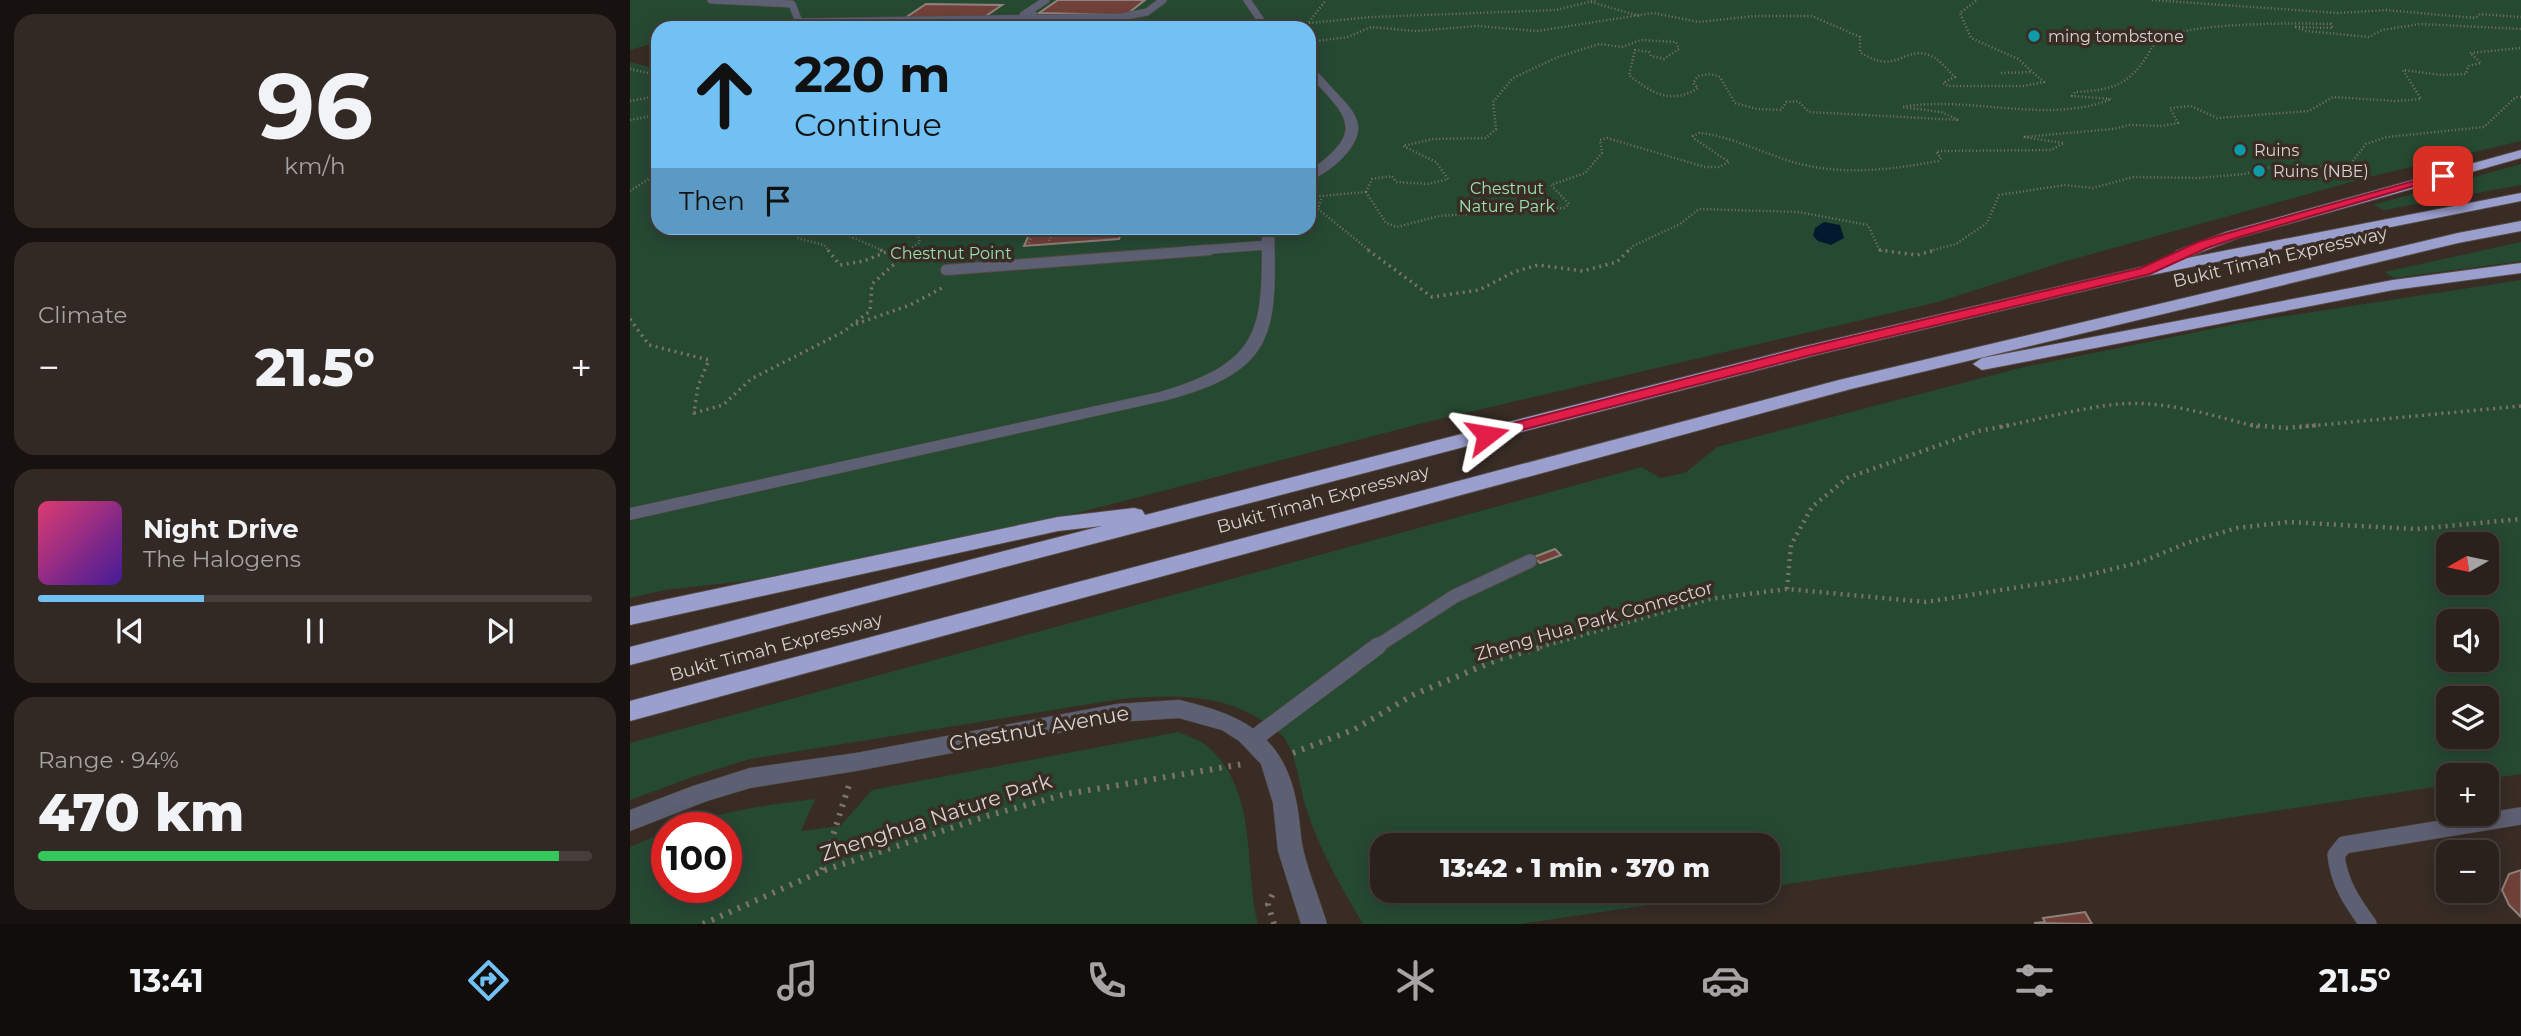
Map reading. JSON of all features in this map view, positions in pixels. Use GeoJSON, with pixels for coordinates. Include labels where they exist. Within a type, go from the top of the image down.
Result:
{"type":"FeatureCollection","features":[{"type":"Feature","properties":{"kind":"highway"},"geometry":{"type":"LineString","coordinates":[[2146,271],[2232,235],[2521,155]]}},
{"type":"Feature","properties":{"kind":"highway","name":"Bukit Timah Expressway"},"geometry":{"type":"LineString","coordinates":[[630,656],[1808,351],[2146,271],[2521,197]]}},
{"type":"Feature","properties":{"kind":"highway","name":"Bukit Timah Expressway"},"geometry":{"type":"LineString","coordinates":[[630,710],[1846,384],[2458,238],[2521,226]]}},
{"type":"Feature","properties":{"kind":"highway"},"geometry":{"type":"LineString","coordinates":[[1846,384],[2014,359],[2393,285],[2521,268]]}},
{"type":"Feature","properties":{"kind":"highway"},"geometry":{"type":"LineString","coordinates":[[630,616],[1058,524],[1220,504]]}},
{"type":"Feature","properties":{"kind":"street"},"geometry":{"type":"LineString","coordinates":[[1316,77],[1340,101],[1350,116],[1353,130],[1352,138],[1336,159],[1316,172]]}},
{"type":"Feature","properties":{"kind":"street"},"geometry":{"type":"LineString","coordinates":[[630,514],[1163,396],[1206,382],[1237,363],[1260,336],[1268,288],[1268,235]]}},
{"type":"Feature","properties":{"kind":"street","name":"Chestnut Avenue"},"geometry":{"type":"LineString","coordinates":[[630,821],[701,793],[750,778],[856,762],[1117,712],[1179,709],[1214,717],[1230,724],[1252,740],[1271,760],[1285,803],[1291,851],[1314,924]]}},
{"type":"Feature","properties":{"kind":"lane"},"geometry":{"type":"LineString","coordinates":[[711,0],[792,4],[799,21]]}},
{"type":"Feature","properties":{"kind":"lane"},"geometry":{"type":"LineString","coordinates":[[1046,0],[1023,15],[1122,17]]}},
{"type":"Feature","properties":{"kind":"lane"},"geometry":{"type":"LineString","coordinates":[[1247,0],[1262,21]]}},
{"type":"Feature","properties":{"kind":"lane"},"geometry":{"type":"LineString","coordinates":[[864,21],[1122,17],[1142,15],[1164,1]]}},
{"type":"Feature","properties":{"kind":"lane"},"geometry":{"type":"LineString","coordinates":[[946,270],[1268,245]]}},
{"type":"Feature","properties":{"kind":"lane"},"geometry":{"type":"LineString","coordinates":[[1252,740],[1348,666],[1419,620],[1503,570],[1530,561]]}},
{"type":"Feature","properties":{"kind":"lane"},"geometry":{"type":"LineString","coordinates":[[2368,924],[2343,891],[2337,875],[2336,855],[2344,845],[2521,816]]}},
{"type":"Feature","properties":{"kind":"path"},"geometry":{"type":"LineString","coordinates":[[1310,21],[1326,0]]}},
{"type":"Feature","properties":{"kind":"path"},"geometry":{"type":"LineString","coordinates":[[1316,22],[1372,17],[1556,10],[1597,0]]}},
{"type":"Feature","properties":{"kind":"path"},"geometry":{"type":"LineString","coordinates":[[1316,41],[1349,37],[1371,27],[1415,32],[1478,26],[1537,31],[1653,13],[1699,22],[1754,16],[1812,16],[1860,37],[1860,52],[1871,61],[1896,64],[1919,54],[1931,55],[1955,77],[1943,83],[1948,86],[2024,86],[2044,82],[2018,58],[1971,38],[1960,13],[1977,0]]}},
{"type":"Feature","properties":{"kind":"path"},"geometry":{"type":"LineString","coordinates":[[2151,0],[2338,13],[2386,10],[2475,18],[2480,14],[2521,17]]}},
{"type":"Feature","properties":{"kind":"path"},"geometry":{"type":"LineString","coordinates":[[1591,2],[1640,16]]}},
{"type":"Feature","properties":{"kind":"path"},"geometry":{"type":"LineString","coordinates":[[1371,27],[1372,17]]}},
{"type":"Feature","properties":{"kind":"path"},"geometry":{"type":"LineString","coordinates":[[1366,192],[1372,179],[1392,176],[1396,182],[1428,184],[1448,179],[1436,162],[1403,146],[1433,139],[1486,138],[1496,129],[1493,102],[1513,78],[1558,57],[1599,44],[1622,47],[1641,40],[1676,42],[1679,49],[1664,59],[1650,56],[1649,52],[1635,50],[1629,75],[1647,91],[1674,98],[1686,97],[1698,88],[1693,83],[1698,76],[1710,74],[1720,77],[1735,103],[1758,109],[1781,110],[1786,102],[1798,101],[1809,112],[1959,120],[1941,112],[1902,107],[1918,104],[2014,109],[2092,107],[2111,100],[2072,96],[2075,92],[2103,91],[2129,82],[2158,40],[2188,31],[2304,22],[2331,24],[2333,28],[2296,27],[2306,31],[2369,37],[2375,32],[2396,26],[2472,25],[2521,29]]}},
{"type":"Feature","properties":{"kind":"path"},"geometry":{"type":"LineString","coordinates":[[1366,192],[1386,223],[1397,227],[1439,216],[1564,208],[1569,204],[1551,185],[1588,172],[1602,155],[1604,148],[1600,140],[1607,138],[1656,155],[1716,167],[1728,164],[1728,159],[1695,139],[1694,135],[1709,134],[1810,167],[1855,170],[1898,168],[1935,162],[1941,159],[1936,153],[1938,151],[2051,150],[2064,143],[2023,137],[2113,129],[2124,123],[2165,128],[2178,123],[2170,108],[2191,106],[2217,118],[2309,111],[2333,97],[2395,101],[2421,99],[2403,70],[2442,75],[2466,74],[2468,66],[2481,63],[2470,53],[2521,48]]}},
{"type":"Feature","properties":{"kind":"path"},"geometry":{"type":"LineString","coordinates":[[630,69],[651,74]]}},
{"type":"Feature","properties":{"kind":"path"},"geometry":{"type":"LineString","coordinates":[[2001,73],[2032,72]]}},
{"type":"Feature","properties":{"kind":"path"},"geometry":{"type":"LineString","coordinates":[[630,101],[651,97]]}},
{"type":"Feature","properties":{"kind":"path"},"geometry":{"type":"LineString","coordinates":[[1321,199],[1318,209],[1398,274],[1432,297],[1479,290],[1514,272],[1538,265],[1583,271],[1617,262],[1633,246],[1680,224],[1699,209],[1798,212],[1868,225],[1880,251],[1917,256],[1956,244],[1987,223],[1999,195],[2065,185],[2093,188],[2133,177],[2244,174],[2271,167],[2348,167],[2366,144],[2387,137],[2484,127],[2516,97],[2521,97]]}},
{"type":"Feature","properties":{"kind":"path"},"geometry":{"type":"LineString","coordinates":[[630,120],[651,116]]}},
{"type":"Feature","properties":{"kind":"path"},"geometry":{"type":"LineString","coordinates":[[630,191],[651,178]]}},
{"type":"Feature","properties":{"kind":"path"},"geometry":{"type":"LineString","coordinates":[[1316,198],[1366,192]]}},
{"type":"Feature","properties":{"kind":"path"},"geometry":{"type":"LineString","coordinates":[[797,235],[797,238],[824,245],[840,265],[864,261],[886,252],[846,235]]}},
{"type":"Feature","properties":{"kind":"path"},"geometry":{"type":"LineString","coordinates":[[630,319],[649,345],[709,360],[698,386],[694,413],[723,405],[751,379],[851,325],[870,311],[872,284],[920,242],[918,235]]}},
{"type":"Feature","properties":{"kind":"path"},"geometry":{"type":"LineString","coordinates":[[1029,243],[1032,235]]}},
{"type":"Feature","properties":{"kind":"path"},"geometry":{"type":"LineString","coordinates":[[1049,241],[1051,235]]}},
{"type":"Feature","properties":{"kind":"path"},"geometry":{"type":"LineString","coordinates":[[851,325],[910,305],[955,281]]}},
{"type":"Feature","properties":{"kind":"path"},"geometry":{"type":"LineString","coordinates":[[1787,589],[1791,545],[1812,507],[1838,485],[1847,478],[1979,431],[2120,404],[2161,406],[2259,427],[2286,428],[2521,406]]}},
{"type":"Feature","properties":{"kind":"path","name":"Zheng Hua Park Connector"},"geometry":{"type":"LineString","coordinates":[[1271,760],[1355,729],[1413,695],[1499,660],[1710,599],[1787,589],[1926,602],[2076,578],[2141,562],[2187,543],[2237,528],[2288,522],[2416,529],[2521,519]]}},
{"type":"Feature","properties":{"kind":"path","name":"Zhenghua Nature Park"},"geometry":{"type":"LineString","coordinates":[[703,924],[822,871],[986,816],[1066,794],[1271,760]]}},
{"type":"Feature","properties":{"kind":"path"},"geometry":{"type":"LineString","coordinates":[[822,871],[856,762]]}},
{"type":"Feature","properties":{"kind":"green space","name":"Chestnut Nature Park"},"geometry":{"type":"Polygon","coordinates":[[[630,0],[2521,0],[2521,141],[2373,176],[2063,262],[1938,302],[1431,421],[870,567],[665,590],[630,598],[630,62],[651,67],[651,235],[1316,235],[1316,21],[651,21],[651,44],[630,50],[630,0]]]}},
{"type":"Feature","properties":{"kind":"green space"},"geometry":{"type":"Polygon","coordinates":[[[2521,164],[2521,185],[2384,210],[2373,205],[2521,164]]]}},
{"type":"Feature","properties":{"kind":"green space"},"geometry":{"type":"Polygon","coordinates":[[[2521,242],[2521,261],[2394,278],[2384,272],[2521,242]]]}},
{"type":"Feature","properties":{"kind":"green space"},"geometry":{"type":"Polygon","coordinates":[[[2521,280],[2521,774],[2499,777],[2499,763],[2436,763],[2436,787],[1780,885],[1780,833],[1370,833],[1370,903],[1662,903],[1521,924],[1363,924],[1317,838],[1306,808],[1292,752],[1283,736],[1254,715],[1236,707],[1199,698],[1160,696],[1121,699],[750,759],[630,800],[630,743],[1642,467],[1660,478],[1685,473],[1717,447],[2024,367],[2246,322],[2521,280]]]}},
{"type":"Feature","properties":{"kind":"green space"},"geometry":{"type":"Polygon","coordinates":[[[1178,732],[1207,746],[1224,764],[1235,784],[1246,829],[1258,924],[630,924],[630,847],[651,838],[651,903],[742,903],[742,812],[732,812],[815,799],[801,831],[840,826],[872,790],[1178,732]]]}},
{"type":"Feature","properties":{"kind":"water"},"geometry":{"type":"Polygon","coordinates":[[[1824,222],[1840,225],[1844,238],[1831,245],[1818,241],[1813,236],[1815,228],[1824,222]]]}},
{"type":"Feature","properties":{"kind":"building"},"geometry":{"type":"Polygon","coordinates":[[[1058,0],[1145,0],[1126,15],[1039,13],[1058,0]]]}},
{"type":"Feature","properties":{"kind":"building"},"geometry":{"type":"Polygon","coordinates":[[[926,4],[1002,5],[983,18],[905,18],[926,4]]]}},
{"type":"Feature","properties":{"kind":"building"},"geometry":{"type":"Polygon","coordinates":[[[1029,235],[1120,235],[1119,239],[1024,246],[1029,235]]]}},
{"type":"Feature","properties":{"kind":"building"},"geometry":{"type":"Polygon","coordinates":[[[1555,549],[1561,555],[1540,563],[1534,557],[1555,549]]]}},
{"type":"Feature","properties":{"kind":"building"},"geometry":{"type":"Polygon","coordinates":[[[2521,870],[2521,917],[2509,905],[2502,890],[2509,874],[2521,870]]]}},
{"type":"Feature","properties":{"kind":"building"},"geometry":{"type":"Polygon","coordinates":[[[2085,912],[2092,924],[2034,923],[2045,922],[2043,918],[2085,912]]]}},
{"type":"Feature","properties":{"kind":"place","name":"ming tombstone"},"geometry":{"type":"Point","coordinates":[2034,36]}},
{"type":"Feature","properties":{"kind":"place","name":"Ruins"},"geometry":{"type":"Point","coordinates":[2240,150]}},
{"type":"Feature","properties":{"kind":"place","name":"Ruins (NBE)"},"geometry":{"type":"Point","coordinates":[2259,171]}},
{"type":"Feature","properties":{"kind":"route"},"geometry":{"type":"LineString","coordinates":[[1487,435],[1808,351],[2146,271],[2232,235],[2443,176]]}},
{"type":"Feature","properties":{"kind":"park label","name":"Chestnut Point"},"geometry":{"type":"Point","coordinates":[951,253]}}]}
